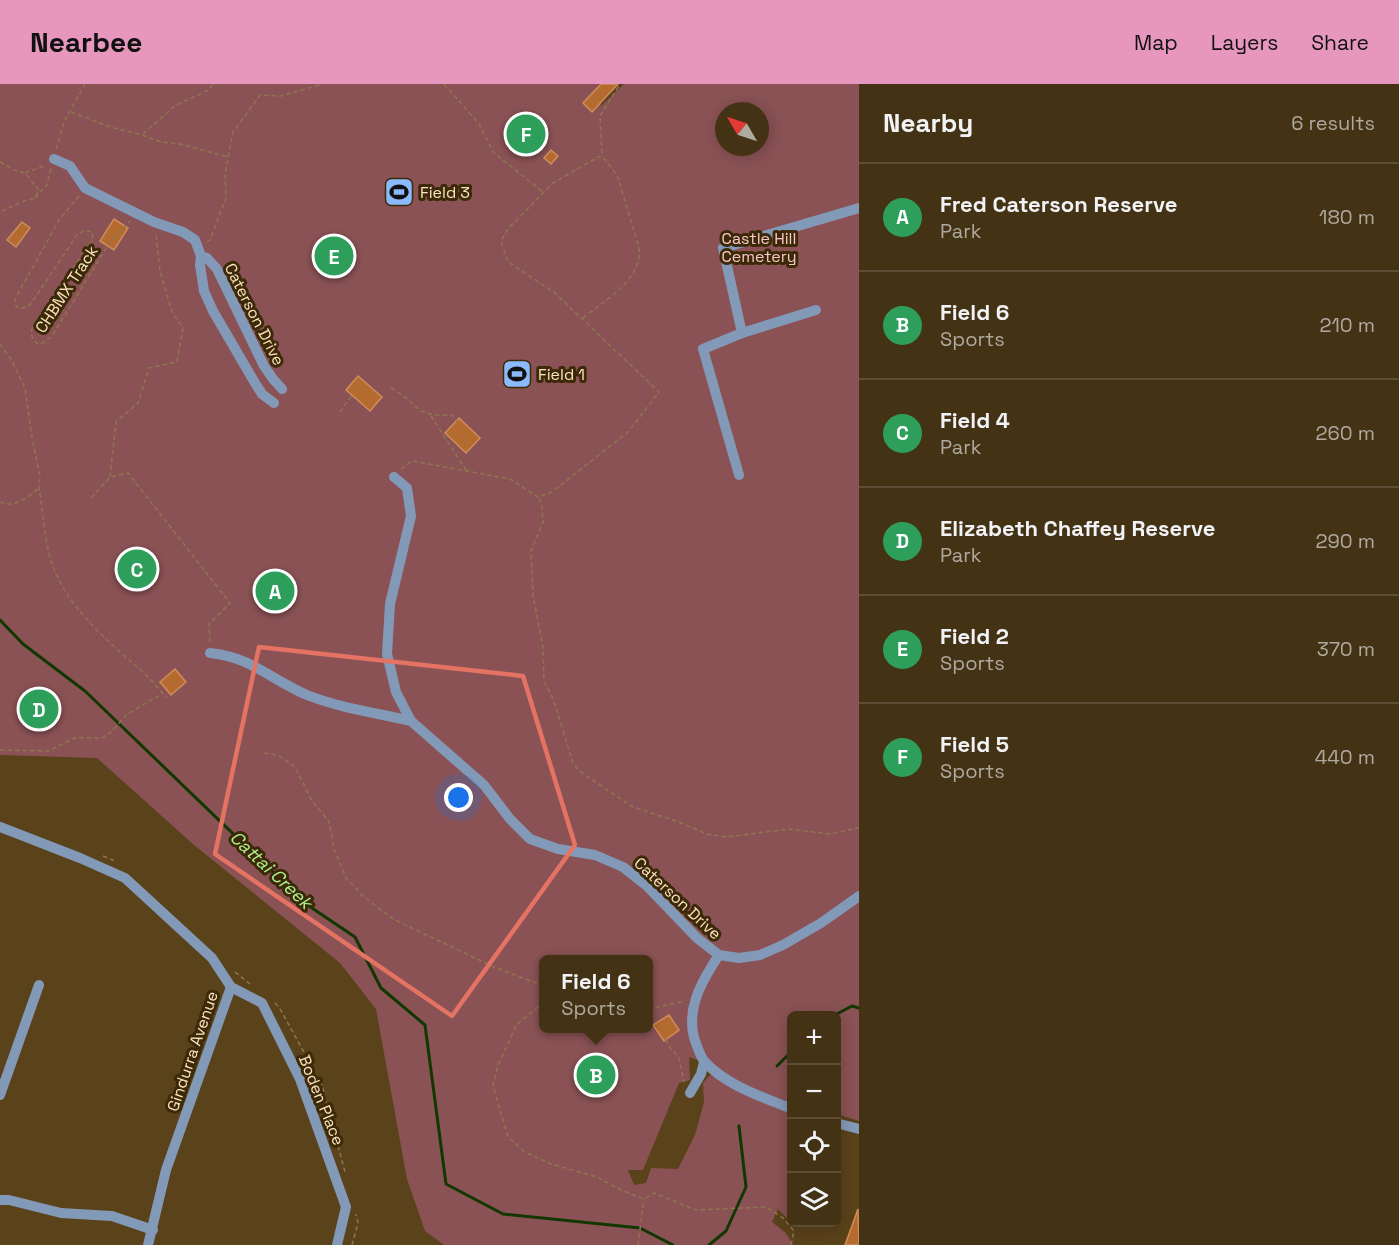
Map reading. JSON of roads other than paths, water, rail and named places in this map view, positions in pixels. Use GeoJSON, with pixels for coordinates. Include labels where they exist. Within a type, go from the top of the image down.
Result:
{"type":"FeatureCollection","features":[{"type":"Feature","properties":{"kind":"street","name":"Caterson Drive"},"geometry":{"type":"LineString","coordinates":[[54,159],[70,166],[85,188],[154,222],[183,232],[195,240],[200,252],[204,291],[213,312],[255,383],[271,400],[280,387],[269,374],[217,269],[200,252]]}},
{"type":"Feature","properties":{"kind":"street"},"geometry":{"type":"LineString","coordinates":[[742,333],[723,248],[859,208]]}},
{"type":"Feature","properties":{"kind":"street"},"geometry":{"type":"LineString","coordinates":[[738,475],[703,349],[742,333],[816,310]]}},
{"type":"Feature","properties":{"kind":"street"},"geometry":{"type":"LineString","coordinates":[[233,344],[249,336]]}},
{"type":"Feature","properties":{"kind":"street","name":"Caterson Drive"},"geometry":{"type":"LineString","coordinates":[[394,477],[407,488],[411,516],[390,604],[387,654],[396,692],[411,721],[484,785],[510,819],[530,839],[558,849],[596,855],[623,867],[647,886],[697,938],[719,955],[739,958],[760,955],[821,922],[859,896]]}},
{"type":"Feature","properties":{"kind":"street"},"geometry":{"type":"LineString","coordinates":[[210,653],[231,655],[256,666],[280,683],[310,696],[411,721]]}},
{"type":"Feature","properties":{"kind":"street","name":"Gindurra Avenue"},"geometry":{"type":"LineString","coordinates":[[0,827],[125,878],[212,958],[231,987],[166,1170],[148,1245]]}},
{"type":"Feature","properties":{"kind":"street"},"geometry":{"type":"LineString","coordinates":[[719,955],[707,973],[694,1002],[691,1023],[695,1042],[704,1062],[727,1079],[787,1107]]}},
{"type":"Feature","properties":{"kind":"street"},"geometry":{"type":"LineString","coordinates":[[0,1095],[39,985]]}},
{"type":"Feature","properties":{"kind":"street","name":"Boden Place"},"geometry":{"type":"LineString","coordinates":[[231,987],[262,1004],[300,1079],[346,1208],[337,1245]]}},
{"type":"Feature","properties":{"kind":"street"},"geometry":{"type":"LineString","coordinates":[[690,1093],[701,1074],[704,1062]]}},
{"type":"Feature","properties":{"kind":"street"},"geometry":{"type":"LineString","coordinates":[[841,1124],[859,1129]]}},
{"type":"Feature","properties":{"kind":"street"},"geometry":{"type":"LineString","coordinates":[[0,1200],[9,1200],[61,1213],[112,1216],[153,1230]]}},
{"type":"Feature","properties":{"kind":"waterway","name":"Cattai Creek"},"geometry":{"type":"LineString","coordinates":[[0,620],[23,644],[85,691],[306,904],[355,937],[381,988],[425,1025],[446,1184],[503,1214],[640,1228],[673,1245]]}},
{"type":"Feature","properties":{"kind":"waterway"},"geometry":{"type":"LineString","coordinates":[[841,1012],[852,1006],[859,1008]]}},
{"type":"Feature","properties":{"kind":"waterway"},"geometry":{"type":"LineString","coordinates":[[777,1066],[787,1056]]}},
{"type":"Feature","properties":{"kind":"waterway"},"geometry":{"type":"LineString","coordinates":[[709,1245],[726,1231],[746,1187],[739,1126]]}},
{"type":"Feature","properties":{"kind":"place","name":"Field 5"},"geometry":{"type":"Point","coordinates":[526,134]}},
{"type":"Feature","properties":{"kind":"place","name":"Field 3"},"geometry":{"type":"Point","coordinates":[399,192]}},
{"type":"Feature","properties":{"kind":"place","name":"Field 2"},"geometry":{"type":"Point","coordinates":[334,256]}},
{"type":"Feature","properties":{"kind":"place","name":"Field 1"},"geometry":{"type":"Point","coordinates":[517,374]}},
{"type":"Feature","properties":{"kind":"place","name":"Field 4"},"geometry":{"type":"Point","coordinates":[137,569]}},
{"type":"Feature","properties":{"kind":"place","name":"Fred Caterson Reserve"},"geometry":{"type":"Point","coordinates":[275,591]}},
{"type":"Feature","properties":{"kind":"place","name":"Elizabeth Chaffey Reserve"},"geometry":{"type":"Point","coordinates":[39,709]}},
{"type":"Feature","properties":{"kind":"place","name":"Field 6"},"geometry":{"type":"Point","coordinates":[596,1075]}},
{"type":"Feature","properties":{"kind":"park label","name":"Castle Hill Cemetery"},"geometry":{"type":"Point","coordinates":[759,247]}}]}
